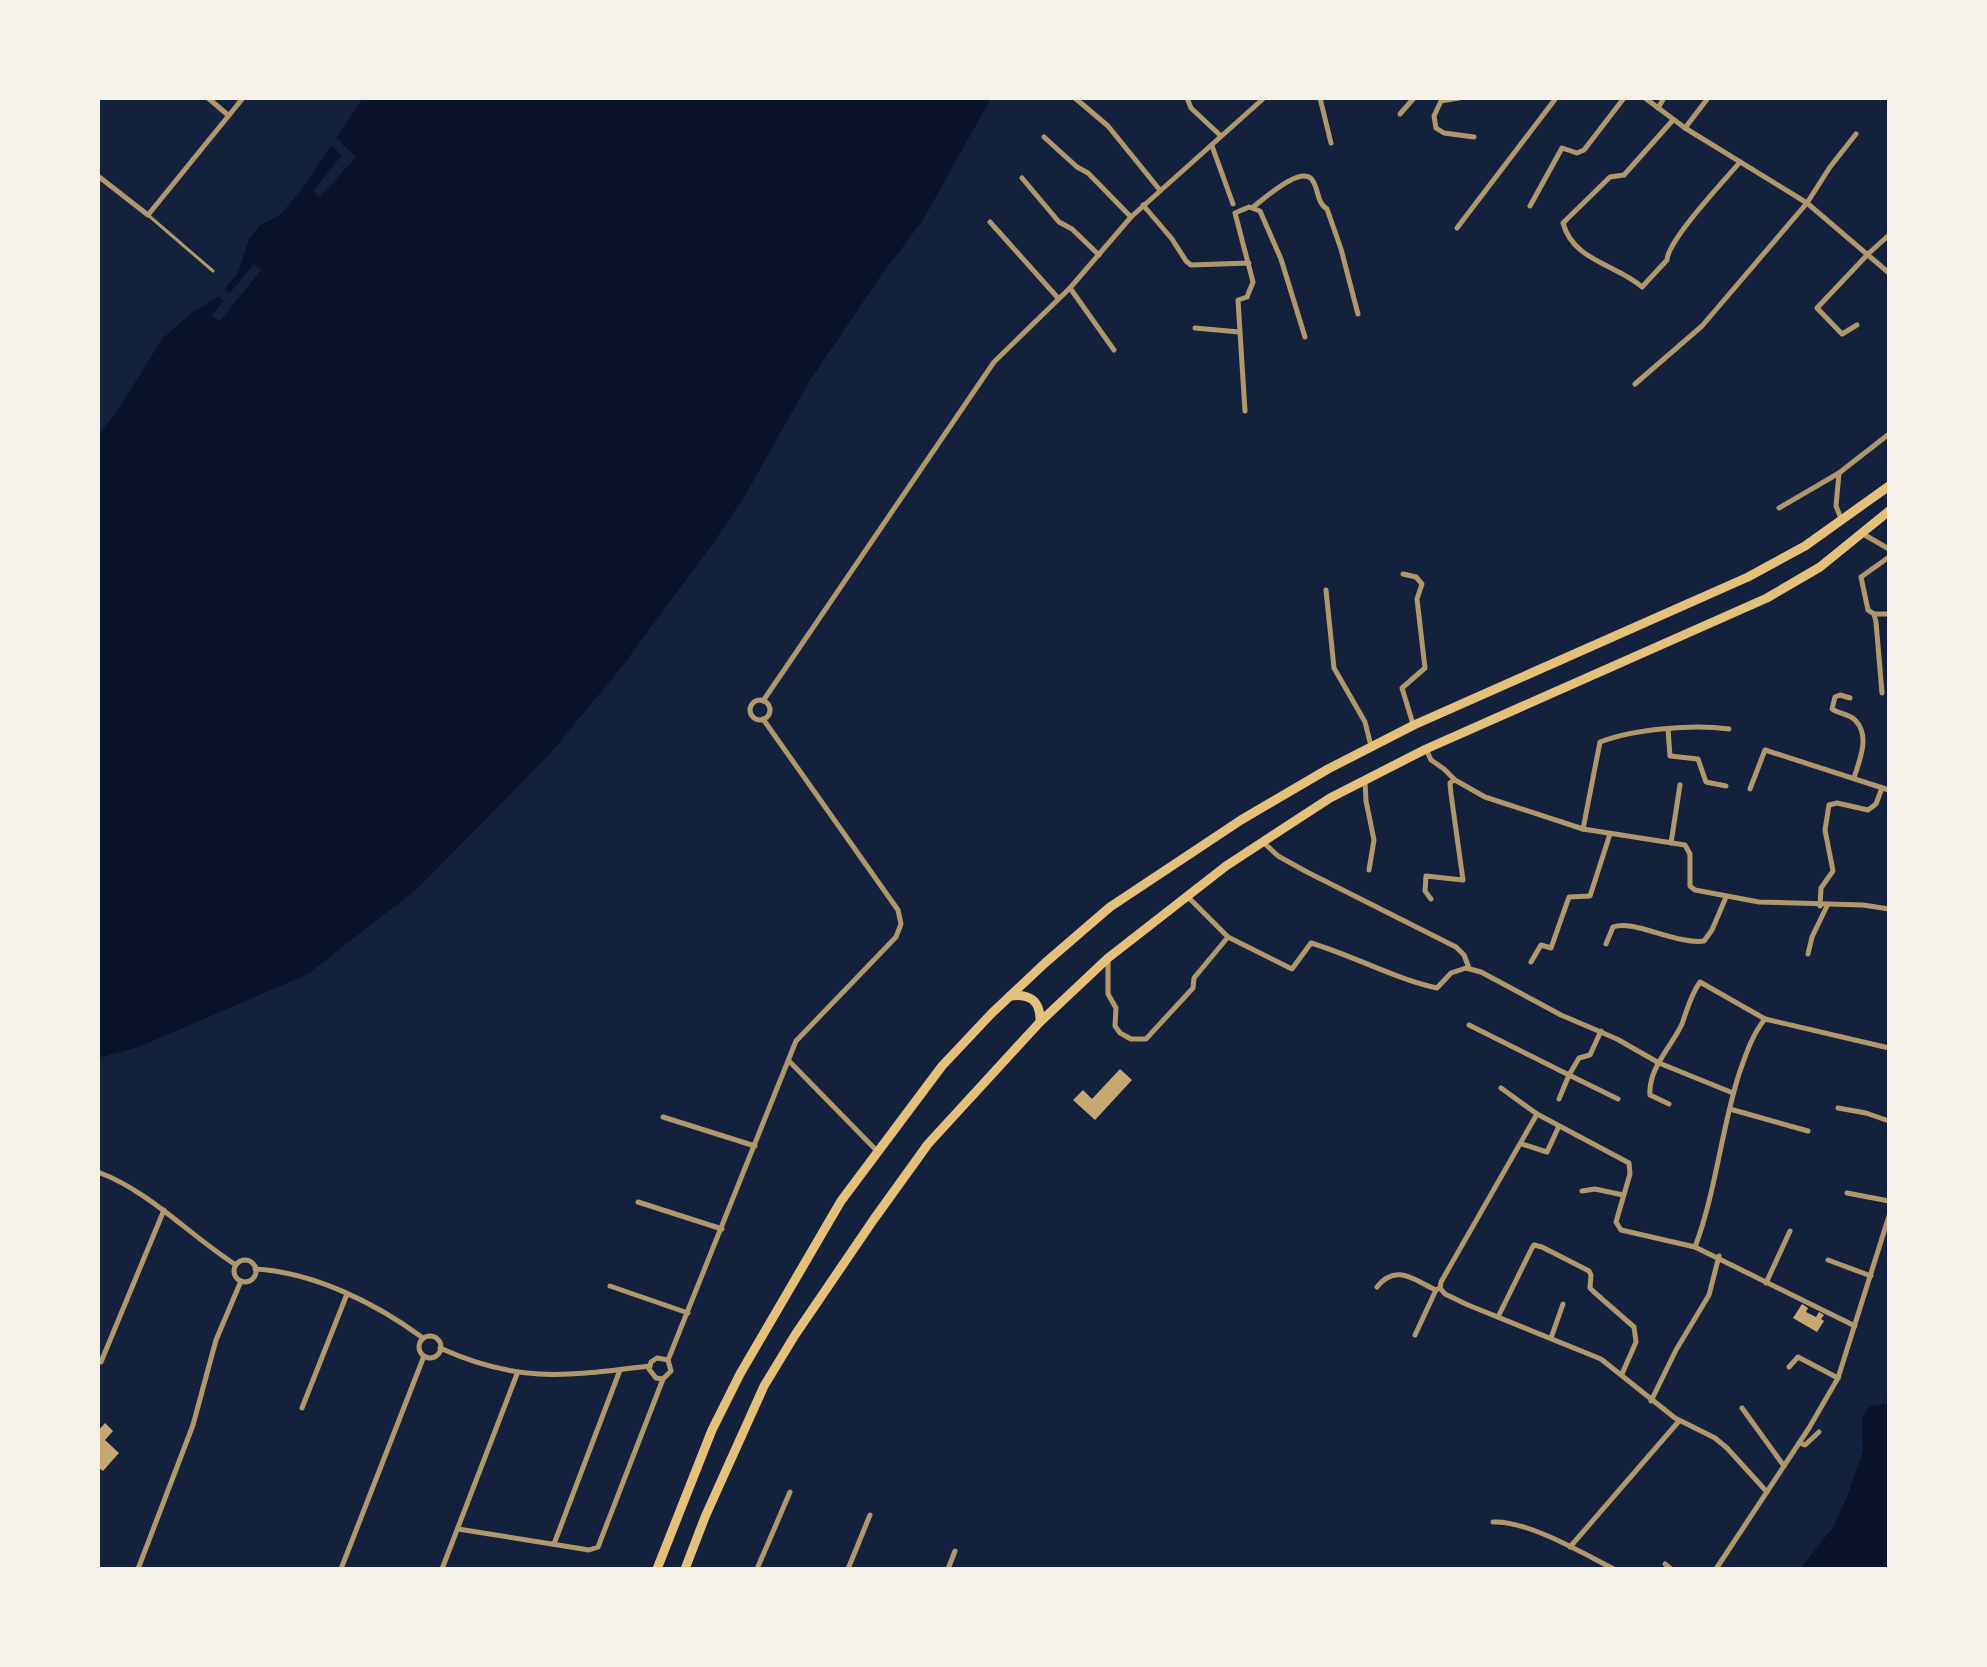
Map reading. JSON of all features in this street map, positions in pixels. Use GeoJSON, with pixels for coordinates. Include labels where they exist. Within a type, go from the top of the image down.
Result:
{"type":"FeatureCollection","features":[{"type":"Feature","properties":{"kind":"highway"},"geometry":{"type":"LineString","coordinates":[[657,1569],[712,1430],[740,1374],[841,1201],[942,1066],[1010,996],[1110,907],[1241,820],[1371,746],[1748,577],[1805,546],[1889,486]]}},
{"type":"Feature","properties":{"kind":"highway"},"geometry":{"type":"LineString","coordinates":[[685,1569],[752,1411],[795,1335],[928,1144],[1040,1022],[1108,958],[1187,896],[1330,798],[1426,749],[1767,598],[1820,567],[1889,511]]}},
{"type":"Feature","properties":{"kind":"highway"},"geometry":{"type":"LineString","coordinates":[[1010,996],[1031,997],[1040,1013],[1040,1022]]}},
{"type":"Feature","properties":{"kind":"street"},"geometry":{"type":"LineString","coordinates":[[208,98],[228,115]]}},
{"type":"Feature","properties":{"kind":"street"},"geometry":{"type":"LineString","coordinates":[[98,176],[148,215],[243,98]]}},
{"type":"Feature","properties":{"kind":"street"},"geometry":{"type":"LineString","coordinates":[[1075,98],[1108,126],[1159,189]]}},
{"type":"Feature","properties":{"kind":"street"},"geometry":{"type":"LineString","coordinates":[[1187,98],[1191,108],[1221,136]]}},
{"type":"Feature","properties":{"kind":"street"},"geometry":{"type":"LineString","coordinates":[[763,701],[994,362],[1070,288],[1159,189],[1212,146],[1263,98]]}},
{"type":"Feature","properties":{"kind":"street"},"geometry":{"type":"LineString","coordinates":[[1320,98],[1331,143]]}},
{"type":"Feature","properties":{"kind":"street"},"geometry":{"type":"LineString","coordinates":[[1400,114],[1414,98]]}},
{"type":"Feature","properties":{"kind":"street"},"geometry":{"type":"LineString","coordinates":[[1459,98],[1441,101],[1434,116],[1436,128],[1444,133],[1474,137]]}},
{"type":"Feature","properties":{"kind":"street"},"geometry":{"type":"LineString","coordinates":[[1457,228],[1556,98]]}},
{"type":"Feature","properties":{"kind":"street"},"geometry":{"type":"LineString","coordinates":[[1530,206],[1562,148],[1577,153],[1584,150],[1624,98]]}},
{"type":"Feature","properties":{"kind":"street"},"geometry":{"type":"LineString","coordinates":[[1645,98],[1685,128],[1807,203],[1889,273]]}},
{"type":"Feature","properties":{"kind":"street"},"geometry":{"type":"LineString","coordinates":[[1658,108],[1664,98]]}},
{"type":"Feature","properties":{"kind":"street"},"geometry":{"type":"LineString","coordinates":[[1685,128],[1708,98]]}},
{"type":"Feature","properties":{"kind":"street"},"geometry":{"type":"LineString","coordinates":[[1673,120],[1624,175],[1610,177],[1563,223],[1593,261],[1627,275],[1642,287],[1667,260],[1668,251],[1679,235],[1740,162]]}},
{"type":"Feature","properties":{"kind":"street"},"geometry":{"type":"LineString","coordinates":[[1635,384],[1702,326],[1807,203],[1823,176],[1856,134]]}},
{"type":"Feature","properties":{"kind":"street"},"geometry":{"type":"LineString","coordinates":[[1044,137],[1088,173],[1131,217]]}},
{"type":"Feature","properties":{"kind":"street"},"geometry":{"type":"LineString","coordinates":[[1212,146],[1233,204]]}},
{"type":"Feature","properties":{"kind":"street"},"geometry":{"type":"LineString","coordinates":[[1245,411],[1238,300],[1247,297],[1253,282],[1235,213],[1253,207],[1293,178],[1308,175],[1313,180],[1321,205],[1327,209],[1358,314]]}},
{"type":"Feature","properties":{"kind":"street"},"geometry":{"type":"LineString","coordinates":[[1022,178],[1059,222],[1072,229],[1099,255]]}},
{"type":"Feature","properties":{"kind":"street"},"geometry":{"type":"LineString","coordinates":[[1143,205],[1191,265],[1249,263]]}},
{"type":"Feature","properties":{"kind":"street"},"geometry":{"type":"LineString","coordinates":[[1253,207],[1260,211],[1281,259],[1305,337]]}},
{"type":"Feature","properties":{"kind":"street"},"geometry":{"type":"LineString","coordinates":[[990,222],[1058,298]]}},
{"type":"Feature","properties":{"kind":"street"},"geometry":{"type":"LineString","coordinates":[[1857,325],[1842,334],[1817,308],[1889,235]]}},
{"type":"Feature","properties":{"kind":"street"},"geometry":{"type":"LineString","coordinates":[[1070,288],[1114,350]]}},
{"type":"Feature","properties":{"kind":"street"},"geometry":{"type":"LineString","coordinates":[[1195,328],[1239,332]]}},
{"type":"Feature","properties":{"kind":"street"},"geometry":{"type":"LineString","coordinates":[[1779,508],[1839,473],[1889,434]]}},
{"type":"Feature","properties":{"kind":"street"},"geometry":{"type":"LineString","coordinates":[[1839,473],[1836,506],[1842,522]]}},
{"type":"Feature","properties":{"kind":"street"},"geometry":{"type":"LineString","coordinates":[[1863,534],[1889,549]]}},
{"type":"Feature","properties":{"kind":"street"},"geometry":{"type":"LineString","coordinates":[[1889,557],[1861,577],[1868,610],[1874,614],[1889,614]]}},
{"type":"Feature","properties":{"kind":"street"},"geometry":{"type":"LineString","coordinates":[[1403,574],[1416,577],[1422,584],[1417,599],[1425,668],[1402,688],[1414,725]]}},
{"type":"Feature","properties":{"kind":"street"},"geometry":{"type":"LineString","coordinates":[[1326,590],[1334,668],[1365,722],[1371,746]]}},
{"type":"Feature","properties":{"kind":"street"},"geometry":{"type":"LineString","coordinates":[[1874,614],[1882,693]]}},
{"type":"Feature","properties":{"kind":"street"},"geometry":{"type":"LineString","coordinates":[[1850,698],[1835,697],[1832,709],[1848,715],[1861,728],[1863,748],[1854,778]]}},
{"type":"Feature","properties":{"kind":"street"},"geometry":{"type":"LineString","coordinates":[[458,1529],[589,1550],[598,1547],[663,1379],[671,1371],[668,1360],[796,1041],[896,937],[901,924],[898,910],[763,719],[753,718],[750,709],[756,701],[768,705],[769,712],[763,719]]}},
{"type":"Feature","properties":{"kind":"street"},"geometry":{"type":"LineString","coordinates":[[1583,829],[1600,742],[1668,729],[1706,726],[1729,729]]}},
{"type":"Feature","properties":{"kind":"street"},"geometry":{"type":"LineString","coordinates":[[1668,729],[1670,756],[1698,759],[1706,782],[1726,786]]}},
{"type":"Feature","properties":{"kind":"street"},"geometry":{"type":"LineString","coordinates":[[1426,749],[1431,760],[1452,778],[1485,797],[1583,829],[1685,845],[1689,849],[1690,886],[1695,890],[1759,902],[1863,905],[1889,909]]}},
{"type":"Feature","properties":{"kind":"street"},"geometry":{"type":"LineString","coordinates":[[1750,789],[1765,750],[1886,789],[1868,810],[1837,803],[1829,805],[1825,830],[1833,871],[1821,888],[1820,906]]}},
{"type":"Feature","properties":{"kind":"street"},"geometry":{"type":"LineString","coordinates":[[1431,899],[1425,891],[1426,876],[1463,880],[1451,794],[1452,778]]}},
{"type":"Feature","properties":{"kind":"street"},"geometry":{"type":"LineString","coordinates":[[1365,780],[1374,840],[1369,870]]}},
{"type":"Feature","properties":{"kind":"street"},"geometry":{"type":"LineString","coordinates":[[1671,843],[1680,785]]}},
{"type":"Feature","properties":{"kind":"street"},"geometry":{"type":"LineString","coordinates":[[1531,962],[1541,945],[1551,948],[1570,896],[1590,896],[1610,834]]}},
{"type":"Feature","properties":{"kind":"street"},"geometry":{"type":"LineString","coordinates":[[1263,842],[1278,856],[1307,872],[1456,947],[1464,955],[1470,969]]}},
{"type":"Feature","properties":{"kind":"street"},"geometry":{"type":"LineString","coordinates":[[1187,896],[1228,937],[1292,969],[1311,943],[1409,982],[1437,988],[1451,973],[1470,969],[1481,972],[1659,1063],[1733,1093]]}},
{"type":"Feature","properties":{"kind":"street"},"geometry":{"type":"LineString","coordinates":[[1606,944],[1613,927],[1621,924],[1704,941],[1726,897]]}},
{"type":"Feature","properties":{"kind":"street"},"geometry":{"type":"LineString","coordinates":[[1808,954],[1812,937],[1827,906]]}},
{"type":"Feature","properties":{"kind":"street"},"geometry":{"type":"LineString","coordinates":[[1108,958],[1108,994],[1116,1008],[1115,1026],[1131,1039],[1146,1039],[1193,988],[1194,978],[1228,937]]}},
{"type":"Feature","properties":{"kind":"street"},"geometry":{"type":"LineString","coordinates":[[1669,1104],[1650,1095],[1650,1089],[1659,1063],[1680,1028],[1700,982],[1765,1019],[1889,1048]]}},
{"type":"Feature","properties":{"kind":"street"},"geometry":{"type":"LineString","coordinates":[[1695,1247],[1706,1213],[1733,1093],[1749,1045],[1765,1019]]}},
{"type":"Feature","properties":{"kind":"street"},"geometry":{"type":"LineString","coordinates":[[1469,1025],[1618,1099]]}},
{"type":"Feature","properties":{"kind":"street"},"geometry":{"type":"LineString","coordinates":[[1559,1099],[1579,1058],[1590,1055],[1601,1031]]}},
{"type":"Feature","properties":{"kind":"street"},"geometry":{"type":"LineString","coordinates":[[789,1061],[877,1151]]}},
{"type":"Feature","properties":{"kind":"street"},"geometry":{"type":"LineString","coordinates":[[1501,1088],[1537,1114],[1629,1163],[1630,1174],[1616,1222],[1621,1230],[1695,1247],[1719,1256],[1766,1283],[1855,1326]]}},
{"type":"Feature","properties":{"kind":"street"},"geometry":{"type":"LineString","coordinates":[[1838,1108],[1889,1121]]}},
{"type":"Feature","properties":{"kind":"street"},"geometry":{"type":"LineString","coordinates":[[1730,1109],[1808,1131]]}},
{"type":"Feature","properties":{"kind":"street"},"geometry":{"type":"LineString","coordinates":[[1415,1335],[1448,1270],[1537,1114]]}},
{"type":"Feature","properties":{"kind":"street"},"geometry":{"type":"LineString","coordinates":[[663,1117],[755,1146]]}},
{"type":"Feature","properties":{"kind":"street"},"geometry":{"type":"LineString","coordinates":[[1522,1144],[1547,1152],[1559,1126]]}},
{"type":"Feature","properties":{"kind":"street"},"geometry":{"type":"LineString","coordinates":[[98,1172],[128,1186],[164,1210],[211,1249],[236,1265]]}},
{"type":"Feature","properties":{"kind":"street"},"geometry":{"type":"LineString","coordinates":[[1582,1191],[1595,1189],[1623,1195]]}},
{"type":"Feature","properties":{"kind":"street"},"geometry":{"type":"LineString","coordinates":[[1847,1193],[1889,1201]]}},
{"type":"Feature","properties":{"kind":"street"},"geometry":{"type":"LineString","coordinates":[[638,1202],[722,1229]]}},
{"type":"Feature","properties":{"kind":"street"},"geometry":{"type":"LineString","coordinates":[[101,1362],[164,1210]]}},
{"type":"Feature","properties":{"kind":"street"},"geometry":{"type":"LineString","coordinates":[[1716,1569],[1838,1378],[1889,1216]]}},
{"type":"Feature","properties":{"kind":"street"},"geometry":{"type":"LineString","coordinates":[[1766,1283],[1790,1231]]}},
{"type":"Feature","properties":{"kind":"street"},"geometry":{"type":"LineString","coordinates":[[1498,1317],[1532,1248],[1534,1245],[1542,1247],[1589,1271],[1590,1288],[1634,1327],[1636,1342],[1622,1374]]}},
{"type":"Feature","properties":{"kind":"street"},"geometry":{"type":"LineString","coordinates":[[1651,1401],[1709,1295],[1719,1256]]}},
{"type":"Feature","properties":{"kind":"street"},"geometry":{"type":"LineString","coordinates":[[236,1265],[246,1260],[255,1269],[252,1279],[241,1281]]}},
{"type":"Feature","properties":{"kind":"street"},"geometry":{"type":"LineString","coordinates":[[1828,1260],[1871,1276]]}},
{"type":"Feature","properties":{"kind":"street"},"geometry":{"type":"LineString","coordinates":[[236,1265],[235,1275],[241,1281]]}},
{"type":"Feature","properties":{"kind":"street"},"geometry":{"type":"LineString","coordinates":[[255,1269],[289,1275],[347,1294],[382,1311],[423,1338],[436,1338],[440,1348],[462,1358],[517,1374],[559,1376],[650,1366],[657,1358],[668,1360]]}},
{"type":"Feature","properties":{"kind":"street"},"geometry":{"type":"LineString","coordinates":[[1377,1287],[1388,1275],[1399,1274],[1601,1359],[1679,1421],[1715,1438],[1767,1492]]}},
{"type":"Feature","properties":{"kind":"street"},"geometry":{"type":"LineString","coordinates":[[138,1569],[193,1425],[216,1340],[241,1281]]}},
{"type":"Feature","properties":{"kind":"street"},"geometry":{"type":"LineString","coordinates":[[610,1286],[688,1313]]}},
{"type":"Feature","properties":{"kind":"street"},"geometry":{"type":"LineString","coordinates":[[302,1408],[347,1294]]}},
{"type":"Feature","properties":{"kind":"street"},"geometry":{"type":"LineString","coordinates":[[1551,1338],[1563,1304]]}},
{"type":"Feature","properties":{"kind":"street"},"geometry":{"type":"LineString","coordinates":[[423,1338],[419,1347],[424,1356]]}},
{"type":"Feature","properties":{"kind":"street"},"geometry":{"type":"LineString","coordinates":[[424,1356],[434,1357],[440,1348]]}},
{"type":"Feature","properties":{"kind":"street"},"geometry":{"type":"LineString","coordinates":[[341,1569],[424,1356]]}},
{"type":"Feature","properties":{"kind":"street"},"geometry":{"type":"LineString","coordinates":[[1789,1367],[1798,1357],[1838,1378]]}},
{"type":"Feature","properties":{"kind":"street"},"geometry":{"type":"LineString","coordinates":[[650,1366],[653,1376],[663,1379]]}},
{"type":"Feature","properties":{"kind":"street"},"geometry":{"type":"LineString","coordinates":[[554,1544],[621,1369]]}},
{"type":"Feature","properties":{"kind":"street"},"geometry":{"type":"LineString","coordinates":[[442,1569],[517,1374]]}},
{"type":"Feature","properties":{"kind":"street"},"geometry":{"type":"LineString","coordinates":[[1742,1408],[1784,1466]]}},
{"type":"Feature","properties":{"kind":"street"},"geometry":{"type":"LineString","coordinates":[[1570,1547],[1679,1421]]}},
{"type":"Feature","properties":{"kind":"street"},"geometry":{"type":"LineString","coordinates":[[1799,1443],[1805,1445],[1819,1432]]}},
{"type":"Feature","properties":{"kind":"street"},"geometry":{"type":"LineString","coordinates":[[757,1569],[790,1492]]}},
{"type":"Feature","properties":{"kind":"street"},"geometry":{"type":"LineString","coordinates":[[848,1569],[870,1515]]}},
{"type":"Feature","properties":{"kind":"street"},"geometry":{"type":"LineString","coordinates":[[1493,1522],[1534,1532],[1614,1569]]}},
{"type":"Feature","properties":{"kind":"street"},"geometry":{"type":"LineString","coordinates":[[948,1569],[955,1551]]}},
{"type":"Feature","properties":{"kind":"street"},"geometry":{"type":"LineString","coordinates":[[1665,1564],[1671,1569]]}},
{"type":"Feature","properties":{"kind":"lane"},"geometry":{"type":"LineString","coordinates":[[148,215],[213,271]]}},
{"type":"Feature","properties":{"kind":"water"},"geometry":{"type":"Polygon","coordinates":[[[363,98],[991,98],[923,220],[809,382],[746,494],[714,542],[621,668],[548,756],[418,888],[308,974],[139,1047],[98,1058],[98,435],[116,413],[162,339],[190,314],[219,296],[238,273],[249,239],[259,226],[281,214],[301,190],[363,98]]]}},
{"type":"Feature","properties":{"kind":"water"},"geometry":{"type":"Polygon","coordinates":[[[1889,1403],[1889,1569],[1800,1569],[1834,1526],[1848,1494],[1863,1451],[1862,1420],[1866,1410],[1889,1403]]]}},
{"type":"Feature","properties":{"kind":"pier"},"geometry":{"type":"Polygon","coordinates":[[[336,138],[356,157],[320,197],[313,191],[342,155],[331,145],[336,138]]]}},
{"type":"Feature","properties":{"kind":"pier"},"geometry":{"type":"Polygon","coordinates":[[[254,264],[261,270],[220,321],[211,315],[224,301],[219,296],[225,289],[230,293],[254,264]]]}},
{"type":"Feature","properties":{"kind":"building"},"geometry":{"type":"Polygon","coordinates":[[[1120,1069],[1132,1080],[1095,1120],[1073,1100],[1083,1090],[1092,1099],[1120,1069]]]}},
{"type":"Feature","properties":{"kind":"building"},"geometry":{"type":"Polygon","coordinates":[[[1802,1304],[1808,1308],[1806,1312],[1816,1317],[1819,1312],[1824,1315],[1817,1332],[1793,1318],[1802,1304]]]}},
{"type":"Feature","properties":{"kind":"building"},"geometry":{"type":"Polygon","coordinates":[[[105,1423],[113,1431],[105,1440],[119,1453],[103,1471],[98,1467],[98,1431],[105,1423]]]}}]}
